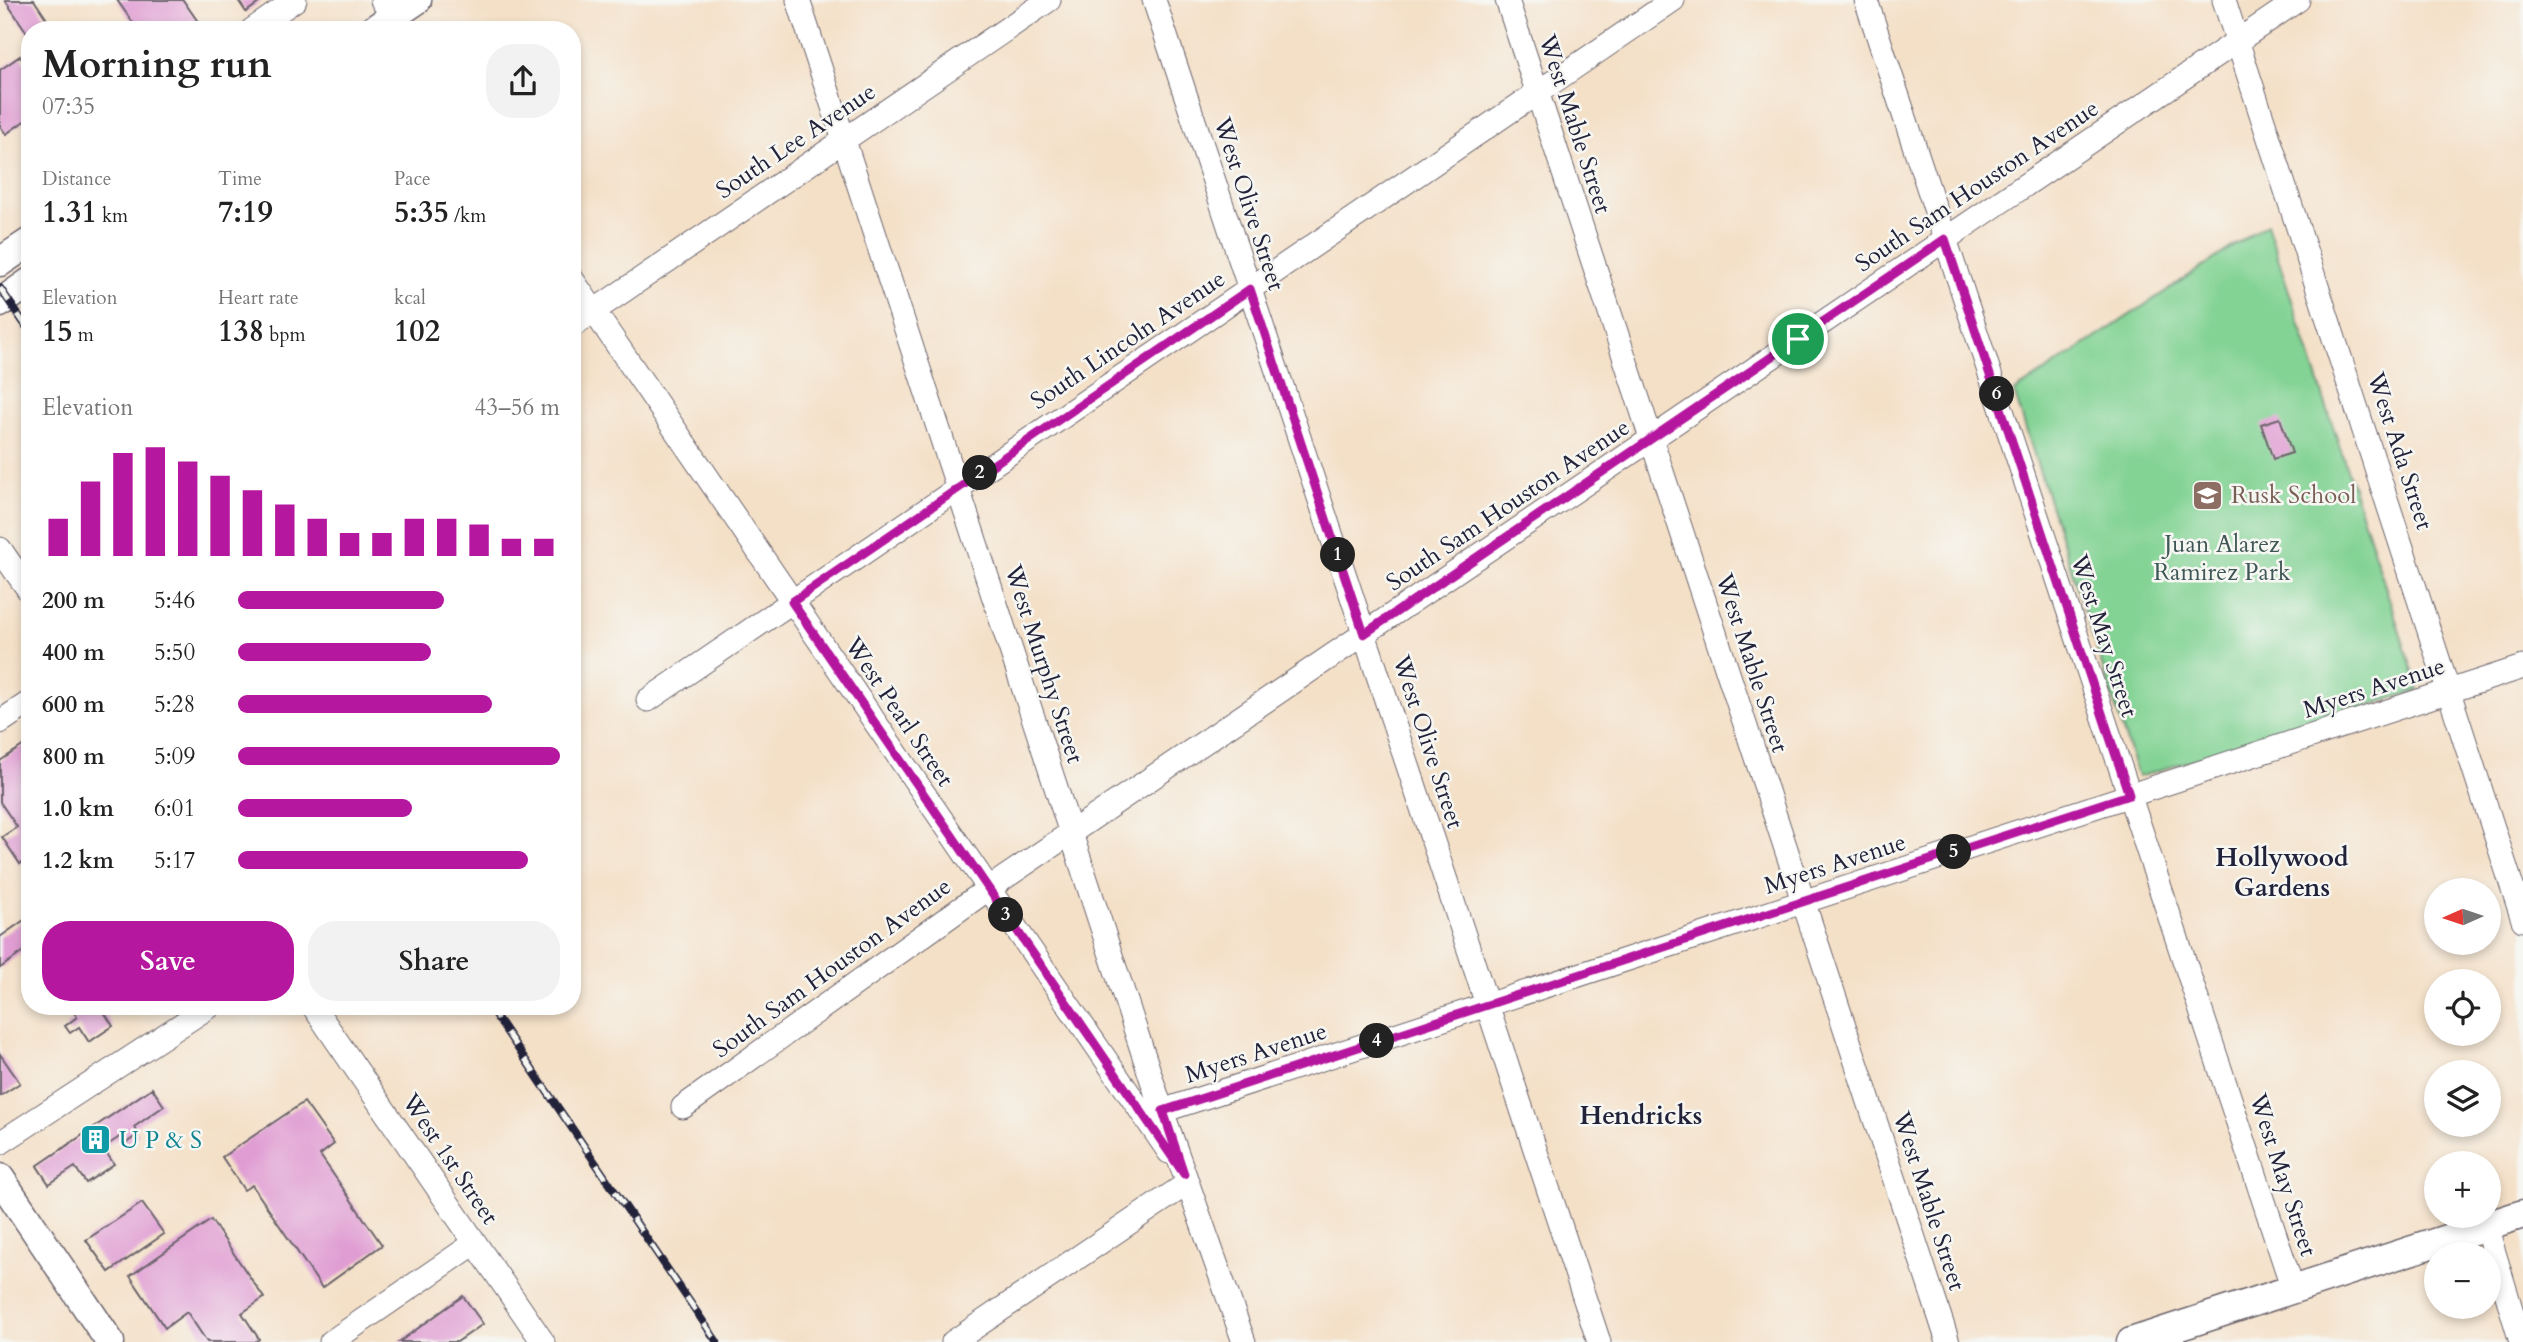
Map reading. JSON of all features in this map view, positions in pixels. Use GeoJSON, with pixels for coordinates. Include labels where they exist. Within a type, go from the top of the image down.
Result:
{"type":"FeatureCollection","features":[{"type":"Feature","properties":{"kind":"main road"},"geometry":{"type":"LineString","coordinates":[[388,19],[417,0]]}},
{"type":"Feature","properties":{"kind":"main road"},"geometry":{"type":"LineString","coordinates":[[0,262],[21,248]]}},
{"type":"Feature","properties":{"kind":"main road"},"geometry":{"type":"LineString","coordinates":[[0,303],[21,288]]}},
{"type":"Feature","properties":{"kind":"main road"},"geometry":{"type":"LineString","coordinates":[[0,1178],[110,1342]]}},
{"type":"Feature","properties":{"kind":"main road"},"geometry":{"type":"LineString","coordinates":[[2501,1221],[2523,1214]]}},
{"type":"Feature","properties":{"kind":"main road"},"geometry":{"type":"LineString","coordinates":[[2132,1342],[2480,1228]]}},
{"type":"Feature","properties":{"kind":"street"},"geometry":{"type":"LineString","coordinates":[[265,21],[295,0]]}},
{"type":"Feature","properties":{"kind":"street","name":"West Murphy Street"},"geometry":{"type":"LineString","coordinates":[[798,0],[1163,1111],[1244,1342]]}},
{"type":"Feature","properties":{"kind":"street","name":"South Lee Avenue"},"geometry":{"type":"LineString","coordinates":[[581,320],[1049,0]]}},
{"type":"Feature","properties":{"kind":"street","name":"West Olive Street"},"geometry":{"type":"LineString","coordinates":[[1154,0],[1600,1342]]}},
{"type":"Feature","properties":{"kind":"street","name":"West Mable Street"},"geometry":{"type":"LineString","coordinates":[[1507,0],[1948,1342]]}},
{"type":"Feature","properties":{"kind":"street","name":"South Lincoln Avenue"},"geometry":{"type":"LineString","coordinates":[[648,700],[1673,0]]}},
{"type":"Feature","properties":{"kind":"street","name":"West May Street"},"geometry":{"type":"LineString","coordinates":[[1866,0],[2293,1289]]}},
{"type":"Feature","properties":{"kind":"street","name":"West Ada Street"},"geometry":{"type":"LineString","coordinates":[[2224,0],[2523,920]]}},
{"type":"Feature","properties":{"kind":"street","name":"South Sam Houston Avenue"},"geometry":{"type":"LineString","coordinates":[[683,1107],[1071,833],[2298,0]]}},
{"type":"Feature","properties":{"kind":"street","name":"West Pearl Street"},"geometry":{"type":"LineString","coordinates":[[581,292],[1186,1179]]}},
{"type":"Feature","properties":{"kind":"street"},"geometry":{"type":"LineString","coordinates":[[0,548],[21,579]]}},
{"type":"Feature","properties":{"kind":"street","name":"Myers Avenue"},"geometry":{"type":"LineString","coordinates":[[1163,1111],[2523,667]]}},
{"type":"Feature","properties":{"kind":"street"},"geometry":{"type":"LineString","coordinates":[[0,722],[21,708]]}},
{"type":"Feature","properties":{"kind":"street"},"geometry":{"type":"LineString","coordinates":[[0,1143],[196,1015]]}},
{"type":"Feature","properties":{"kind":"street","name":"West 1st Street"},"geometry":{"type":"LineString","coordinates":[[319,1015],[543,1342]]}},
{"type":"Feature","properties":{"kind":"street"},"geometry":{"type":"LineString","coordinates":[[953,1342],[1186,1179]]}},
{"type":"Feature","properties":{"kind":"street"},"geometry":{"type":"LineString","coordinates":[[2487,1228],[2521,1342]]}},
{"type":"Feature","properties":{"kind":"street"},"geometry":{"type":"LineString","coordinates":[[331,1342],[474,1243]]}},
{"type":"Feature","properties":{"kind":"green space","name":"Juan Alarez Ramirez Park"},"geometry":{"type":"Polygon","coordinates":[[[2267,224],[2419,690],[2138,777],[2014,392],[2267,224]]]}},
{"type":"Feature","properties":{"kind":"building"},"geometry":{"type":"Polygon","coordinates":[[[5,0],[34,0],[48,21],[21,21],[21,24],[5,0]]]}},
{"type":"Feature","properties":{"kind":"building"},"geometry":{"type":"Polygon","coordinates":[[[117,0],[183,0],[198,21],[132,21],[117,0]]]}},
{"type":"Feature","properties":{"kind":"building"},"geometry":{"type":"Polygon","coordinates":[[[238,0],[263,0],[246,12],[238,0]]]}},
{"type":"Feature","properties":{"kind":"building"},"geometry":{"type":"Polygon","coordinates":[[[21,58],[21,123],[6,134],[0,126],[0,70],[21,58]]]}},
{"type":"Feature","properties":{"kind":"building"},"geometry":{"type":"Polygon","coordinates":[[[2280,418],[2292,453],[2273,459],[2261,424],[2280,418]]]}},
{"type":"Feature","properties":{"kind":"building"},"geometry":{"type":"Polygon","coordinates":[[[21,747],[20,864],[2,837],[17,827],[0,802],[0,761],[21,747]]]}},
{"type":"Feature","properties":{"kind":"building"},"geometry":{"type":"Polygon","coordinates":[[[21,922],[21,953],[0,968],[0,937],[21,922]]]}},
{"type":"Feature","properties":{"kind":"building"},"geometry":{"type":"Polygon","coordinates":[[[76,1015],[106,1015],[113,1026],[89,1042],[79,1027],[70,1033],[65,1026],[77,1017],[76,1015]]]}},
{"type":"Feature","properties":{"kind":"building"},"geometry":{"type":"Polygon","coordinates":[[[0,1054],[20,1083],[0,1096],[0,1054]]]}},
{"type":"Feature","properties":{"kind":"building","name":"U P & S"},"geometry":{"type":"Polygon","coordinates":[[[152,1088],[164,1106],[134,1127],[139,1134],[126,1143],[121,1136],[103,1148],[114,1164],[86,1183],[75,1167],[49,1184],[37,1166],[152,1088]]]}},
{"type":"Feature","properties":{"kind":"building"},"geometry":{"type":"Polygon","coordinates":[[[304,1102],[334,1144],[320,1155],[382,1245],[322,1288],[252,1185],[244,1190],[222,1157],[304,1102]]]}},
{"type":"Feature","properties":{"kind":"building"},"geometry":{"type":"Polygon","coordinates":[[[142,1203],[164,1234],[109,1272],[86,1240],[142,1203]]]}},
{"type":"Feature","properties":{"kind":"building"},"geometry":{"type":"Polygon","coordinates":[[[211,1220],[264,1298],[242,1313],[259,1339],[255,1342],[207,1342],[187,1312],[165,1328],[130,1276],[211,1220]]]}},
{"type":"Feature","properties":{"kind":"building"},"geometry":{"type":"Polygon","coordinates":[[[463,1296],[483,1324],[457,1342],[399,1342],[463,1296]]]}},
{"type":"Feature","properties":{"kind":"railway"},"geometry":{"type":"LineString","coordinates":[[0,288],[21,319]]}},
{"type":"Feature","properties":{"kind":"railway"},"geometry":{"type":"LineString","coordinates":[[495,1015],[717,1342]]}},
{"type":"Feature","properties":{"kind":"place","name":"Rusk School"},"geometry":{"type":"Point","coordinates":[2208,495]}},
{"type":"Feature","properties":{"kind":"place","name":"U P & S"},"geometry":{"type":"Point","coordinates":[96,1140]}},
{"type":"Feature","properties":{"kind":"district","name":"Hollywood Gardens"},"geometry":{"type":"Point","coordinates":[2282,872]}},
{"type":"Feature","properties":{"kind":"district","name":"Hendricks"},"geometry":{"type":"Point","coordinates":[1641,1115]}},
{"type":"Feature","properties":{"kind":"route"},"geometry":{"type":"LineString","coordinates":[[1945,239],[2129,795],[1163,1111],[1184,1174],[792,602],[1250,289],[1364,634],[1798,339],[1945,239]]}}]}
